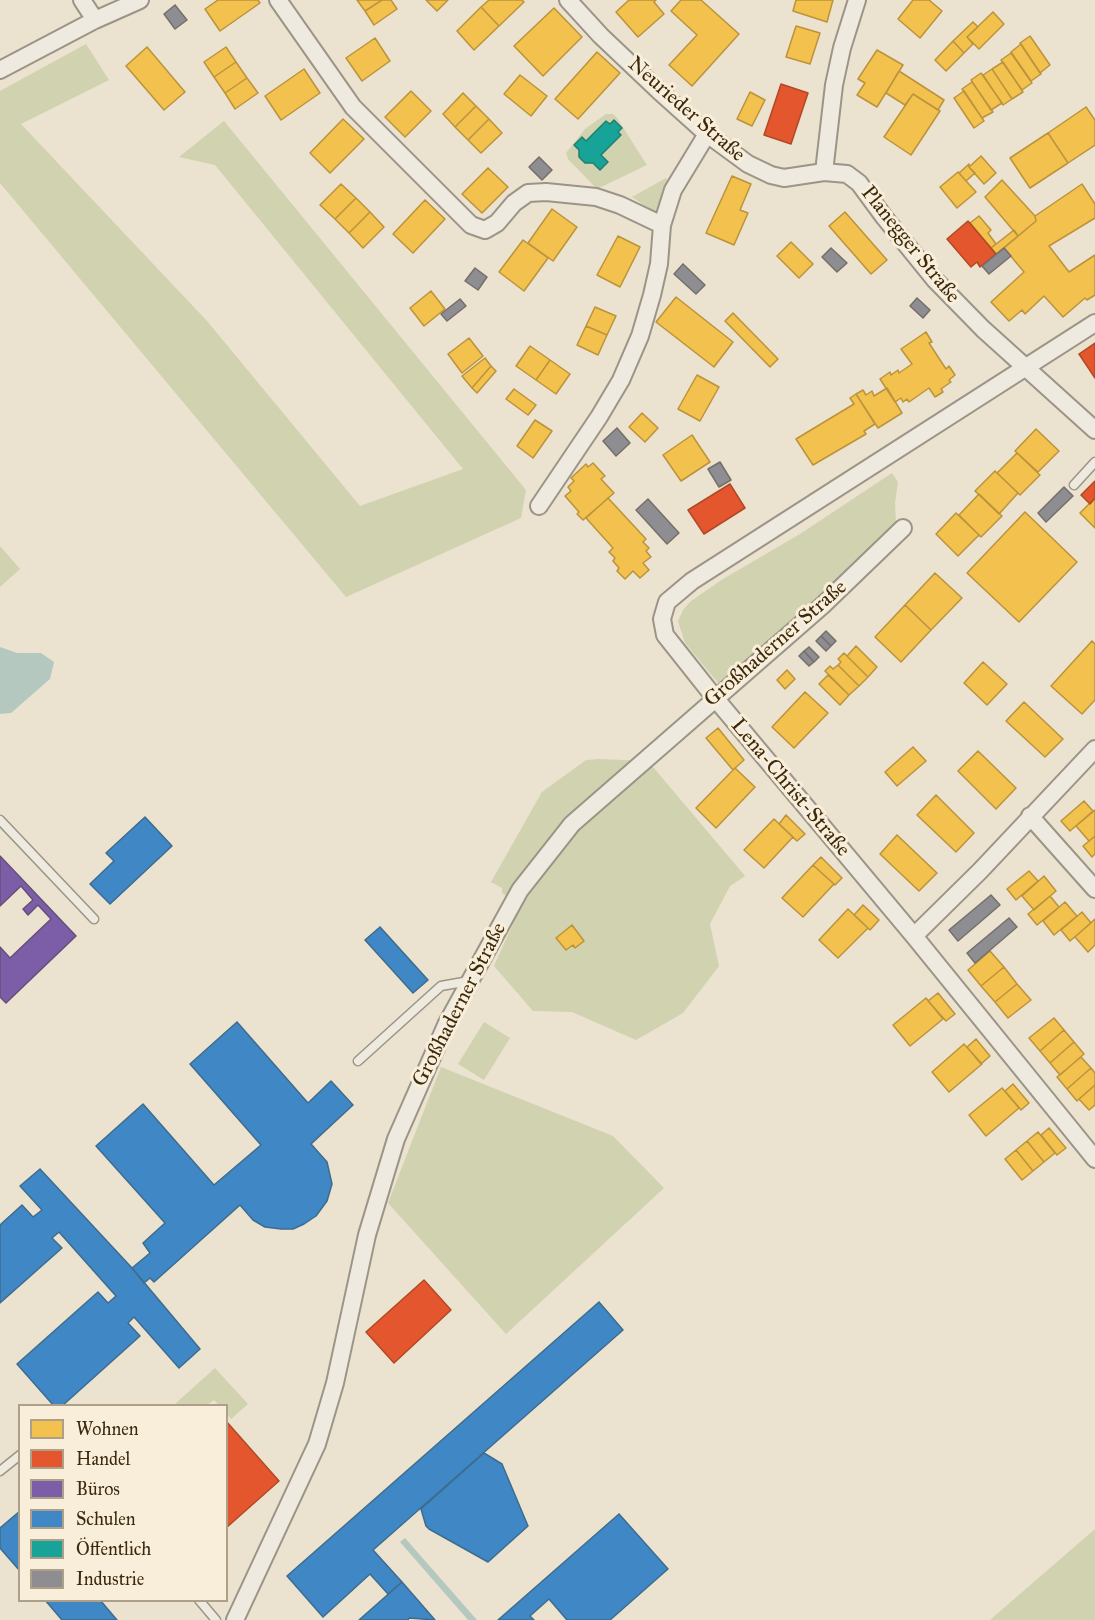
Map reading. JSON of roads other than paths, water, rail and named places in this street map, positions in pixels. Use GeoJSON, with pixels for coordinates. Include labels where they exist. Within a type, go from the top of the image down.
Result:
{"type":"FeatureCollection","features":[{"type":"Feature","properties":{"kind":"street"},"geometry":{"type":"LineString","coordinates":[[82,0],[95,20]]}},
{"type":"Feature","properties":{"kind":"street"},"geometry":{"type":"LineString","coordinates":[[0,70],[95,20],[140,0]]}},
{"type":"Feature","properties":{"kind":"street"},"geometry":{"type":"LineString","coordinates":[[278,0],[353,107],[471,225],[485,230],[497,223],[514,203],[528,193],[546,192],[596,197],[620,205],[662,225]]}},
{"type":"Feature","properties":{"kind":"street","name":"Neurieder Straße"},"geometry":{"type":"LineString","coordinates":[[568,0],[601,36],[707,134],[748,164],[771,176],[784,178],[824,172]]}},
{"type":"Feature","properties":{"kind":"street"},"geometry":{"type":"LineString","coordinates":[[824,172],[834,85],[842,48],[857,0]]}},
{"type":"Feature","properties":{"kind":"street"},"geometry":{"type":"LineString","coordinates":[[539,506],[621,380],[640,336],[659,264],[662,225],[673,190],[707,134]]}},
{"type":"Feature","properties":{"kind":"street","name":"Planegger Straße"},"geometry":{"type":"LineString","coordinates":[[824,172],[847,174],[860,183],[884,217],[935,280],[1026,368],[1094,428]]}},
{"type":"Feature","properties":{"kind":"street"},"geometry":{"type":"LineString","coordinates":[[1026,368],[1095,323]]}},
{"type":"Feature","properties":{"kind":"street","name":"Lena-Christ-Straße"},"geometry":{"type":"LineString","coordinates":[[1026,368],[692,581],[667,602],[662,619],[665,635],[715,698],[1093,1153]]}},
{"type":"Feature","properties":{"kind":"street","name":"Großhaderner Straße"},"geometry":{"type":"LineString","coordinates":[[235,1620],[317,1444],[335,1383],[367,1235],[396,1139],[427,1066],[469,981],[520,890],[572,824],[833,596],[903,528]]}},
{"type":"Feature","properties":{"kind":"street"},"geometry":{"type":"LineString","coordinates":[[914,936],[980,871],[1095,749]]}},
{"type":"Feature","properties":{"kind":"street"},"geometry":{"type":"LineString","coordinates":[[1030,816],[1095,889]]}},
{"type":"Feature","properties":{"kind":"lane"},"geometry":{"type":"LineString","coordinates":[[1074,485],[1095,462]]}},
{"type":"Feature","properties":{"kind":"lane"},"geometry":{"type":"LineString","coordinates":[[0,820],[94,919]]}},
{"type":"Feature","properties":{"kind":"lane"},"geometry":{"type":"LineString","coordinates":[[358,1061],[441,986],[469,981]]}},
{"type":"Feature","properties":{"kind":"lane"},"geometry":{"type":"LineString","coordinates":[[0,1471],[18,1457]]}},
{"type":"Feature","properties":{"kind":"lane"},"geometry":{"type":"LineString","coordinates":[[201,1602],[216,1620]]}}]}
